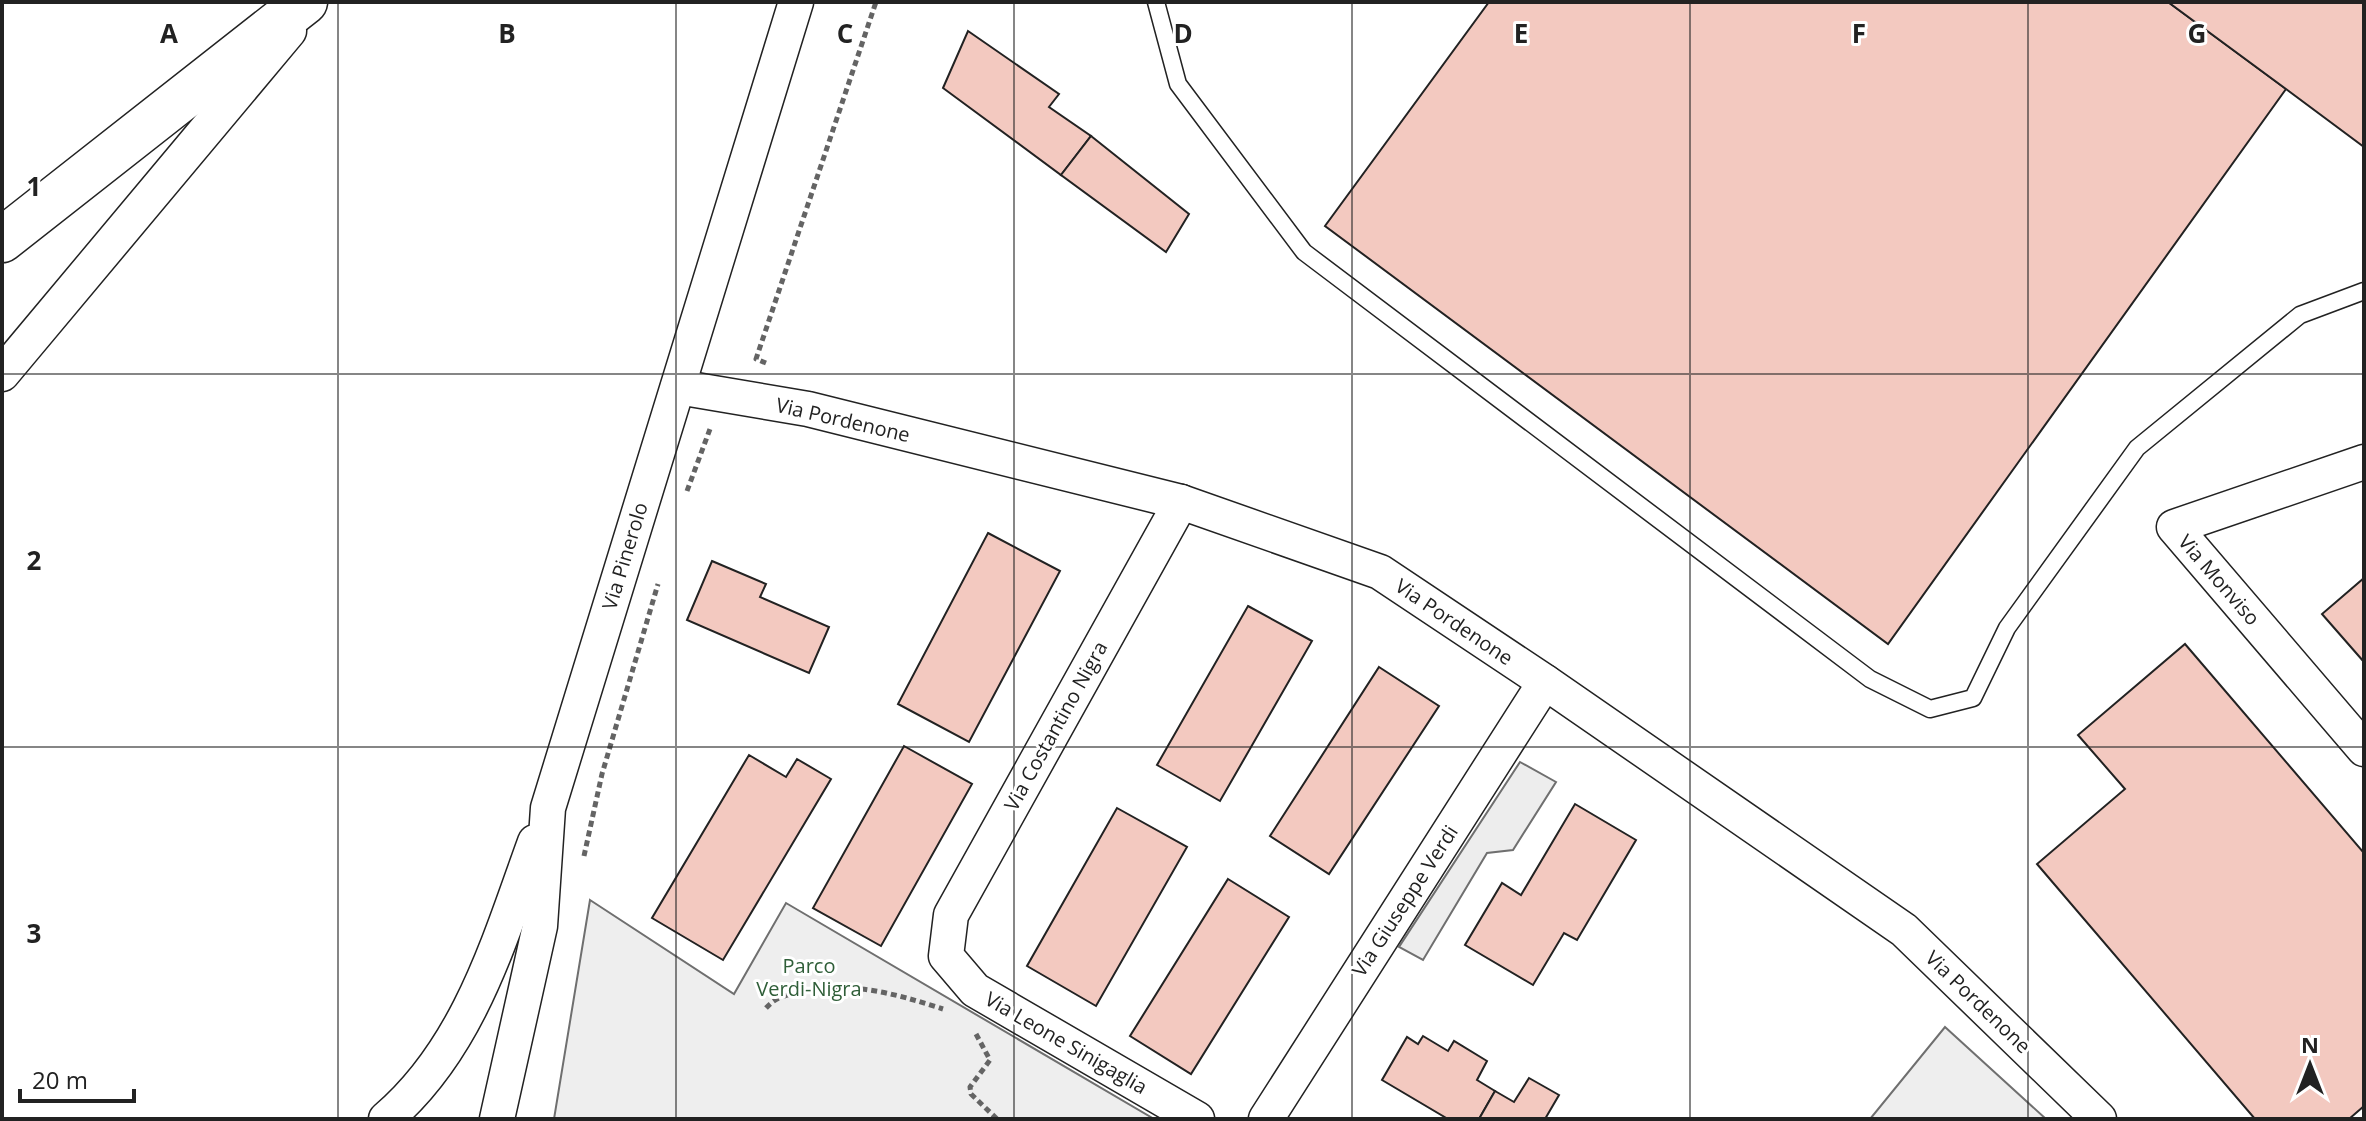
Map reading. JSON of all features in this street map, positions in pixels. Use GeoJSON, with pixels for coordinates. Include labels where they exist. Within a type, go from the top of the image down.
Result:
{"type":"FeatureCollection","features":[{"type":"Feature","properties":{"kind":"main road"},"geometry":{"type":"LineString","coordinates":[[2,240],[305,2]]}},
{"type":"Feature","properties":{"kind":"street"},"geometry":{"type":"LineString","coordinates":[[2,374],[313,2]]}},
{"type":"Feature","properties":{"kind":"street","name":"Via Pinerolo"},"geometry":{"type":"LineString","coordinates":[[497,1119],[540,926],[548,808],[796,2]]}},
{"type":"Feature","properties":{"kind":"street","name":"Via Pordenone"},"geometry":{"type":"LineString","coordinates":[[678,387],[808,409],[1181,502],[1380,572],[1904,930],[2099,1119]]}},
{"type":"Feature","properties":{"kind":"street","name":"Via Monviso"},"geometry":{"type":"LineString","coordinates":[[2364,462],[2174,527],[2364,749]]}},
{"type":"Feature","properties":{"kind":"street","name":"Via Costantino Nigra"},"geometry":{"type":"LineString","coordinates":[[946,956],[951,915],[1181,502]]}},
{"type":"Feature","properties":{"kind":"street","name":"Via Giuseppe Verdi"},"geometry":{"type":"LineString","coordinates":[[1266,1119],[1545,682]]}},
{"type":"Feature","properties":{"kind":"street"},"geometry":{"type":"LineString","coordinates":[[386,1119],[400,1107],[445,1053],[482,986],[548,808]]}},
{"type":"Feature","properties":{"kind":"street","name":"Via Leone Sinigaglia"},"geometry":{"type":"LineString","coordinates":[[946,956],[975,990],[1197,1119]]}},
{"type":"Feature","properties":{"kind":"lane"},"geometry":{"type":"LineString","coordinates":[[1156,2],[1178,84],[1304,252],[1870,679],[1930,709],[1973,698],[2007,628],[2137,448],[2300,315],[2364,291]]}},
{"type":"Feature","properties":{"kind":"path"},"geometry":{"type":"LineString","coordinates":[[768,363],[756,359],[876,2]]}},
{"type":"Feature","properties":{"kind":"path"},"geometry":{"type":"LineString","coordinates":[[682,504],[709,429],[720,428]]}},
{"type":"Feature","properties":{"kind":"path"},"geometry":{"type":"LineString","coordinates":[[582,864],[602,774],[660,579]]}},
{"type":"Feature","properties":{"kind":"path"},"geometry":{"type":"LineString","coordinates":[[766,1008],[775,998],[817,988],[855,986],[947,1010]]}},
{"type":"Feature","properties":{"kind":"path"},"geometry":{"type":"LineString","coordinates":[[967,1027],[976,1035],[990,1060],[970,1087],[971,1094],[997,1119]]}},
{"type":"Feature","properties":{"kind":"green space","name":"Parco Verdi-Nigra"},"geometry":{"type":"Polygon","coordinates":[[[590,900],[734,994],[786,903],[1154,1119],[554,1119],[590,900]]]}},
{"type":"Feature","properties":{"kind":"green space"},"geometry":{"type":"Polygon","coordinates":[[[1945,1027],[2046,1119],[1870,1119],[1945,1027]]]}},
{"type":"Feature","properties":{"kind":"shaded area"},"geometry":{"type":"Polygon","coordinates":[[[1520,762],[1556,782],[1513,850],[1487,853],[1423,960],[1399,947],[1520,762]]]}},
{"type":"Feature","properties":{"kind":"building"},"geometry":{"type":"Polygon","coordinates":[[[1489,2],[2168,2],[2286,89],[1888,644],[1325,226],[1489,2]]]}},
{"type":"Feature","properties":{"kind":"building"},"geometry":{"type":"Polygon","coordinates":[[[2168,2],[2364,2],[2364,147],[2286,89],[2168,2]]]}},
{"type":"Feature","properties":{"kind":"building"},"geometry":{"type":"Polygon","coordinates":[[[968,31],[1059,94],[1049,107],[1091,136],[1061,175],[943,88],[968,31]]]}},
{"type":"Feature","properties":{"kind":"building"},"geometry":{"type":"Polygon","coordinates":[[[1091,136],[1189,214],[1166,252],[1061,175],[1091,136]]]}},
{"type":"Feature","properties":{"kind":"building"},"geometry":{"type":"Polygon","coordinates":[[[988,533],[1060,571],[969,742],[898,704],[988,533]]]}},
{"type":"Feature","properties":{"kind":"building"},"geometry":{"type":"Polygon","coordinates":[[[712,561],[766,584],[760,597],[829,627],[809,673],[687,620],[712,561]]]}},
{"type":"Feature","properties":{"kind":"building"},"geometry":{"type":"Polygon","coordinates":[[[2364,578],[2364,662],[2322,614],[2364,578]]]}},
{"type":"Feature","properties":{"kind":"building"},"geometry":{"type":"Polygon","coordinates":[[[1248,606],[1312,641],[1220,801],[1157,765],[1248,606]]]}},
{"type":"Feature","properties":{"kind":"building"},"geometry":{"type":"Polygon","coordinates":[[[2185,644],[2364,853],[2364,1106],[2349,1119],[2255,1119],[2037,864],[2125,789],[2078,735],[2185,644]]]}},
{"type":"Feature","properties":{"kind":"building"},"geometry":{"type":"Polygon","coordinates":[[[1379,667],[1439,706],[1329,874],[1270,836],[1379,667]]]}},
{"type":"Feature","properties":{"kind":"building"},"geometry":{"type":"Polygon","coordinates":[[[904,746],[972,784],[881,946],[813,908],[904,746]]]}},
{"type":"Feature","properties":{"kind":"building"},"geometry":{"type":"Polygon","coordinates":[[[749,755],[786,777],[797,759],[831,779],[723,960],[652,918],[749,755]]]}},
{"type":"Feature","properties":{"kind":"building"},"geometry":{"type":"Polygon","coordinates":[[[1575,804],[1636,840],[1577,940],[1564,933],[1533,985],[1465,945],[1502,883],[1521,895],[1575,804]]]}},
{"type":"Feature","properties":{"kind":"building"},"geometry":{"type":"Polygon","coordinates":[[[1117,808],[1187,847],[1096,1006],[1027,966],[1117,808]]]}},
{"type":"Feature","properties":{"kind":"building"},"geometry":{"type":"Polygon","coordinates":[[[1228,879],[1289,917],[1191,1074],[1130,1036],[1228,879]]]}},
{"type":"Feature","properties":{"kind":"building"},"geometry":{"type":"Polygon","coordinates":[[[1423,1036],[1448,1051],[1454,1041],[1487,1061],[1477,1080],[1495,1091],[1479,1119],[1448,1119],[1382,1080],[1407,1037],[1418,1044],[1423,1036]]]}},
{"type":"Feature","properties":{"kind":"building"},"geometry":{"type":"Polygon","coordinates":[[[1529,1078],[1559,1095],[1545,1119],[1479,1119],[1495,1091],[1514,1102],[1529,1078]]]}}]}
